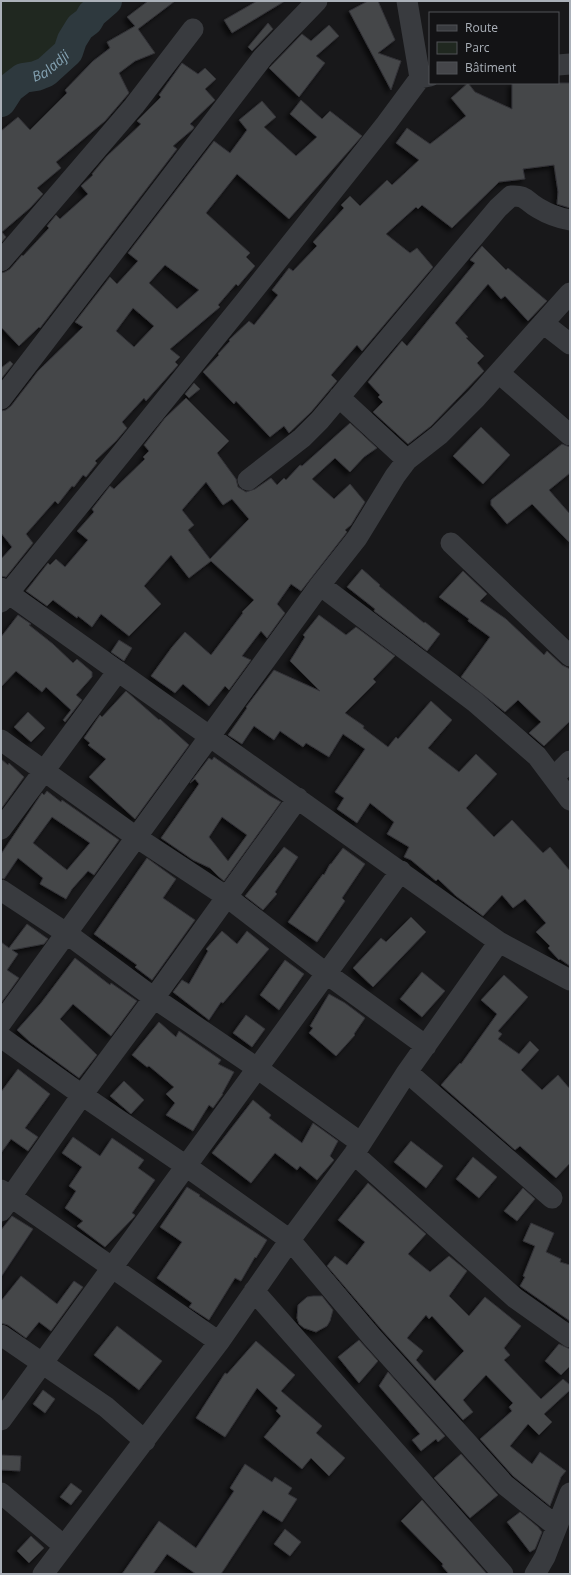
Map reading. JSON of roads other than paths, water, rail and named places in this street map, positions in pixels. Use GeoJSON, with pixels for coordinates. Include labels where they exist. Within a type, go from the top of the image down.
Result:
{"type":"FeatureCollection","features":[{"type":"Feature","properties":{"kind":"street"},"geometry":{"type":"LineString","coordinates":[[1,399],[263,57],[318,1]]}},
{"type":"Feature","properties":{"kind":"street"},"geometry":{"type":"LineString","coordinates":[[406,1],[425,77],[246,300],[3,594],[118,671],[499,942],[570,980]]}},
{"type":"Feature","properties":{"kind":"street"},"geometry":{"type":"LineString","coordinates":[[1,261],[134,106],[193,29]]}},
{"type":"Feature","properties":{"kind":"street"},"geometry":{"type":"LineString","coordinates":[[559,65],[570,64]]}},
{"type":"Feature","properties":{"kind":"street"},"geometry":{"type":"LineString","coordinates":[[248,480],[302,438],[339,397],[498,208],[511,196],[521,195],[537,208],[558,218],[570,220]]}},
{"type":"Feature","properties":{"kind":"street"},"geometry":{"type":"LineString","coordinates":[[1,1023],[320,585],[357,538],[395,476],[407,460],[439,435],[498,373],[570,293]]}},
{"type":"Feature","properties":{"kind":"street"},"geometry":{"type":"LineString","coordinates":[[543,323],[570,344]]}},
{"type":"Feature","properties":{"kind":"street"},"geometry":{"type":"LineString","coordinates":[[498,373],[570,435]]}},
{"type":"Feature","properties":{"kind":"street"},"geometry":{"type":"LineString","coordinates":[[339,397],[407,460]]}},
{"type":"Feature","properties":{"kind":"street"},"geometry":{"type":"LineString","coordinates":[[451,543],[570,656]]}},
{"type":"Feature","properties":{"kind":"street"},"geometry":{"type":"LineString","coordinates":[[320,585],[475,702],[537,756],[570,800]]}},
{"type":"Feature","properties":{"kind":"street"},"geometry":{"type":"LineString","coordinates":[[1,829],[118,671]]}},
{"type":"Feature","properties":{"kind":"street"},"geometry":{"type":"LineString","coordinates":[[1,740],[136,837],[227,897],[327,974],[426,1046]]}},
{"type":"Feature","properties":{"kind":"street"},"geometry":{"type":"LineString","coordinates":[[554,777],[570,761]]}},
{"type":"Feature","properties":{"kind":"street"},"geometry":{"type":"LineString","coordinates":[[219,1342],[112,1268],[4,1200],[154,998],[298,798]]}},
{"type":"Feature","properties":{"kind":"street"},"geometry":{"type":"LineString","coordinates":[[1,1420],[401,871]]}},
{"type":"Feature","properties":{"kind":"street"},"geometry":{"type":"LineString","coordinates":[[1,890],[66,933],[154,998],[257,1068],[357,1149],[515,1298],[570,1337]]}},
{"type":"Feature","properties":{"kind":"street"},"geometry":{"type":"LineString","coordinates":[[43,1574],[145,1442],[219,1342],[290,1240],[357,1149],[407,1072],[499,942]]}},
{"type":"Feature","properties":{"kind":"street"},"geometry":{"type":"LineString","coordinates":[[1,1038],[290,1240],[372,1337],[505,1484],[556,1526]]}},
{"type":"Feature","properties":{"kind":"street"},"geometry":{"type":"LineString","coordinates":[[407,1072],[552,1198]]}},
{"type":"Feature","properties":{"kind":"street"},"geometry":{"type":"LineString","coordinates":[[254,1291],[502,1574]]}},
{"type":"Feature","properties":{"kind":"street"},"geometry":{"type":"LineString","coordinates":[[1,1335],[106,1407],[145,1442]]}},
{"type":"Feature","properties":{"kind":"street"},"geometry":{"type":"LineString","coordinates":[[535,1574],[545,1557],[570,1492]]}},
{"type":"Feature","properties":{"kind":"street"},"geometry":{"type":"LineString","coordinates":[[1,1493],[64,1546]]}},
{"type":"Feature","properties":{"kind":"waterway","name":"Baladji"},"geometry":{"type":"LineString","coordinates":[[1,102],[10,88],[23,78],[36,76],[46,72],[68,52],[72,40],[80,27],[88,21],[92,14],[107,1]]}}]}
